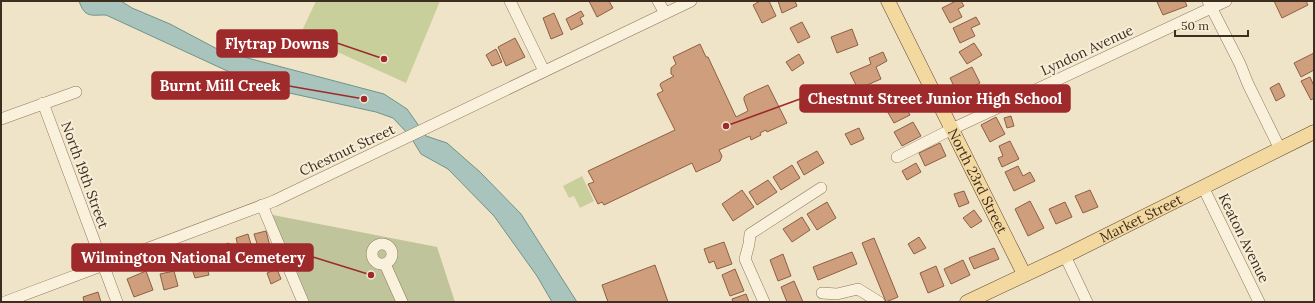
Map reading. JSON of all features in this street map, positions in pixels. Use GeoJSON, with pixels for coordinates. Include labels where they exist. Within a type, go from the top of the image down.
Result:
{"type":"FeatureCollection","features":[{"type":"Feature","properties":{"kind":"main road","name":"North 23rd Street"},"geometry":{"type":"LineString","coordinates":[[888,1],[1024,274]]}},
{"type":"Feature","properties":{"kind":"main road","name":"Market Street"},"geometry":{"type":"LineString","coordinates":[[967,302],[1065,256],[1314,132]]}},
{"type":"Feature","properties":{"kind":"street"},"geometry":{"type":"LineString","coordinates":[[510,1],[544,71]]}},
{"type":"Feature","properties":{"kind":"street"},"geometry":{"type":"LineString","coordinates":[[658,1],[665,13]]}},
{"type":"Feature","properties":{"kind":"street","name":"Chestnut Street"},"geometry":{"type":"LineString","coordinates":[[5,302],[262,205],[430,127],[691,1]]}},
{"type":"Feature","properties":{"kind":"street","name":"Lyndon Avenue"},"geometry":{"type":"LineString","coordinates":[[897,157],[1209,5],[1226,1]]}},
{"type":"Feature","properties":{"kind":"street"},"geometry":{"type":"LineString","coordinates":[[1209,5],[1240,64],[1248,84],[1280,149]]}},
{"type":"Feature","properties":{"kind":"street"},"geometry":{"type":"LineString","coordinates":[[1,119],[76,92]]}},
{"type":"Feature","properties":{"kind":"street","name":"North 19th Street"},"geometry":{"type":"LineString","coordinates":[[43,103],[117,302]]}},
{"type":"Feature","properties":{"kind":"street","name":"Keaton Avenue"},"geometry":{"type":"LineString","coordinates":[[1203,187],[1259,302]]}},
{"type":"Feature","properties":{"kind":"street"},"geometry":{"type":"LineString","coordinates":[[764,302],[745,259],[750,244],[750,234],[821,188]]}},
{"type":"Feature","properties":{"kind":"street"},"geometry":{"type":"LineString","coordinates":[[262,205],[303,302]]}},
{"type":"Feature","properties":{"kind":"street"},"geometry":{"type":"LineString","coordinates":[[1065,256],[1087,302]]}},
{"type":"Feature","properties":{"kind":"street"},"geometry":{"type":"LineString","coordinates":[[385,264],[402,302]]}},
{"type":"Feature","properties":{"kind":"street"},"geometry":{"type":"LineString","coordinates":[[822,293],[837,294],[858,289],[879,302]]}},
{"type":"Feature","properties":{"kind":"green space"},"geometry":{"type":"Polygon","coordinates":[[[316,1],[440,1],[406,83],[300,35],[316,1]]]}},
{"type":"Feature","properties":{"kind":"green space"},"geometry":{"type":"Polygon","coordinates":[[[582,176],[594,201],[580,208],[574,196],[569,198],[563,186],[582,176]]]}},
{"type":"Feature","properties":{"kind":"green space"},"geometry":{"type":"Polygon","coordinates":[[[273,215],[437,247],[455,302],[306,302],[270,217],[273,215]]]}},
{"type":"Feature","properties":{"kind":"water"},"geometry":{"type":"Polygon","coordinates":[[[79,1],[121,1],[132,8],[170,24],[221,51],[384,94],[407,109],[426,136],[447,143],[480,172],[521,214],[577,302],[552,302],[537,276],[494,216],[448,169],[421,154],[410,136],[393,118],[376,112],[262,87],[106,15],[86,13],[79,1]]]}},
{"type":"Feature","properties":{"kind":"building"},"geometry":{"type":"Polygon","coordinates":[[[589,1],[609,1],[613,8],[597,17],[589,1]]]}},
{"type":"Feature","properties":{"kind":"building"},"geometry":{"type":"Polygon","coordinates":[[[760,1],[769,1],[776,16],[762,23],[753,5],[760,1]]]}},
{"type":"Feature","properties":{"kind":"building"},"geometry":{"type":"Polygon","coordinates":[[[778,1],[795,1],[797,6],[782,13],[778,1]]]}},
{"type":"Feature","properties":{"kind":"building"},"geometry":{"type":"Polygon","coordinates":[[[956,1],[961,1],[964,6],[958,9],[962,17],[950,23],[942,8],[956,1]]]}},
{"type":"Feature","properties":{"kind":"building"},"geometry":{"type":"Polygon","coordinates":[[[1185,1],[1187,6],[1163,15],[1157,2],[1185,1]]]}},
{"type":"Feature","properties":{"kind":"building"},"geometry":{"type":"Polygon","coordinates":[[[1274,1],[1306,1],[1308,5],[1282,18],[1274,1]]]}},
{"type":"Feature","properties":{"kind":"building"},"geometry":{"type":"Polygon","coordinates":[[[581,11],[584,16],[580,18],[583,24],[571,30],[566,19],[581,11]]]}},
{"type":"Feature","properties":{"kind":"building"},"geometry":{"type":"Polygon","coordinates":[[[554,13],[563,34],[551,39],[543,18],[554,13]]]}},
{"type":"Feature","properties":{"kind":"building"},"geometry":{"type":"Polygon","coordinates":[[[976,17],[980,24],[971,28],[975,36],[960,43],[953,28],[976,17]]]}},
{"type":"Feature","properties":{"kind":"building"},"geometry":{"type":"Polygon","coordinates":[[[802,22],[810,37],[798,43],[790,28],[802,22]]]}},
{"type":"Feature","properties":{"kind":"building"},"geometry":{"type":"Polygon","coordinates":[[[852,29],[858,45],[837,53],[831,37],[852,29]]]}},
{"type":"Feature","properties":{"kind":"building"},"geometry":{"type":"Polygon","coordinates":[[[515,38],[525,57],[506,66],[498,47],[515,38]]]}},
{"type":"Feature","properties":{"kind":"building"},"geometry":{"type":"Polygon","coordinates":[[[974,43],[982,55],[967,64],[959,52],[974,43]]]}},
{"type":"Feature","properties":{"kind":"building"},"geometry":{"type":"Polygon","coordinates":[[[700,44],[706,57],[708,57],[736,117],[748,111],[744,100],[746,95],[768,85],[787,123],[767,132],[766,130],[760,133],[761,135],[751,140],[750,136],[719,150],[722,156],[720,161],[696,172],[692,163],[604,205],[602,202],[598,204],[588,184],[594,182],[588,171],[675,130],[657,94],[663,91],[660,85],[661,83],[674,76],[671,74],[671,68],[676,64],[673,57],[700,44]]]}},
{"type":"Feature","properties":{"kind":"building"},"geometry":{"type":"Polygon","coordinates":[[[496,49],[502,62],[492,66],[486,55],[496,49]]]}},
{"type":"Feature","properties":{"kind":"building"},"geometry":{"type":"Polygon","coordinates":[[[883,52],[887,61],[876,67],[881,79],[858,89],[850,73],[871,64],[869,58],[883,52]]]}},
{"type":"Feature","properties":{"kind":"building"},"geometry":{"type":"Polygon","coordinates":[[[1314,53],[1314,70],[1301,77],[1294,63],[1314,53]]]}},
{"type":"Feature","properties":{"kind":"building"},"geometry":{"type":"Polygon","coordinates":[[[799,54],[804,63],[792,71],[786,62],[799,54]]]}},
{"type":"Feature","properties":{"kind":"building"},"geometry":{"type":"Polygon","coordinates":[[[972,67],[980,83],[958,94],[950,78],[972,67]]]}},
{"type":"Feature","properties":{"kind":"building"},"geometry":{"type":"Polygon","coordinates":[[[1310,77],[1314,86],[1314,98],[1311,100],[1301,81],[1310,77]]]}},
{"type":"Feature","properties":{"kind":"building"},"geometry":{"type":"Polygon","coordinates":[[[1279,83],[1285,96],[1276,101],[1270,88],[1279,83]]]}},
{"type":"Feature","properties":{"kind":"building"},"geometry":{"type":"Polygon","coordinates":[[[902,101],[910,115],[894,123],[886,109],[902,101]]]}},
{"type":"Feature","properties":{"kind":"building"},"geometry":{"type":"Polygon","coordinates":[[[1011,116],[1014,126],[1007,128],[1004,118],[1011,116]]]}},
{"type":"Feature","properties":{"kind":"building"},"geometry":{"type":"Polygon","coordinates":[[[996,117],[1005,134],[990,142],[981,125],[996,117]]]}},
{"type":"Feature","properties":{"kind":"building"},"geometry":{"type":"Polygon","coordinates":[[[913,122],[921,136],[902,146],[894,132],[913,122]]]}},
{"type":"Feature","properties":{"kind":"building"},"geometry":{"type":"Polygon","coordinates":[[[859,128],[864,139],[851,145],[845,134],[859,128]]]}},
{"type":"Feature","properties":{"kind":"building"},"geometry":{"type":"Polygon","coordinates":[[[1010,141],[1019,159],[1002,167],[998,158],[1003,156],[999,146],[1010,141]]]}},
{"type":"Feature","properties":{"kind":"building"},"geometry":{"type":"Polygon","coordinates":[[[940,143],[946,156],[925,166],[919,153],[940,143]]]}},
{"type":"Feature","properties":{"kind":"building"},"geometry":{"type":"Polygon","coordinates":[[[817,151],[824,163],[804,175],[797,162],[817,151]]]}},
{"type":"Feature","properties":{"kind":"building"},"geometry":{"type":"Polygon","coordinates":[[[916,163],[921,172],[907,180],[902,171],[916,163]]]}},
{"type":"Feature","properties":{"kind":"building"},"geometry":{"type":"Polygon","coordinates":[[[792,165],[800,178],[781,190],[773,177],[792,165]]]}},
{"type":"Feature","properties":{"kind":"building"},"geometry":{"type":"Polygon","coordinates":[[[1018,166],[1023,176],[1030,172],[1035,181],[1014,191],[1005,172],[1018,166]]]}},
{"type":"Feature","properties":{"kind":"building"},"geometry":{"type":"Polygon","coordinates":[[[768,180],[777,192],[757,205],[749,192],[768,180]]]}},
{"type":"Feature","properties":{"kind":"building"},"geometry":{"type":"Polygon","coordinates":[[[742,190],[754,207],[733,221],[722,204],[742,190]]]}},
{"type":"Feature","properties":{"kind":"building"},"geometry":{"type":"Polygon","coordinates":[[[1090,190],[1098,207],[1083,213],[1075,196],[1090,190]]]}},
{"type":"Feature","properties":{"kind":"building"},"geometry":{"type":"Polygon","coordinates":[[[964,191],[969,203],[959,207],[954,194],[964,191]]]}},
{"type":"Feature","properties":{"kind":"building"},"geometry":{"type":"Polygon","coordinates":[[[1030,201],[1044,228],[1028,236],[1015,209],[1030,201]]]}},
{"type":"Feature","properties":{"kind":"building"},"geometry":{"type":"Polygon","coordinates":[[[827,202],[836,218],[817,230],[807,214],[827,202]]]}},
{"type":"Feature","properties":{"kind":"building"},"geometry":{"type":"Polygon","coordinates":[[[1065,202],[1072,217],[1056,224],[1049,209],[1065,202]]]}},
{"type":"Feature","properties":{"kind":"building"},"geometry":{"type":"Polygon","coordinates":[[[974,210],[982,221],[971,228],[963,218],[974,210]]]}},
{"type":"Feature","properties":{"kind":"building"},"geometry":{"type":"Polygon","coordinates":[[[802,217],[810,230],[792,242],[783,229],[802,217]]]}},
{"type":"Feature","properties":{"kind":"building"},"geometry":{"type":"Polygon","coordinates":[[[266,231],[271,250],[260,253],[254,234],[266,231]]]}},
{"type":"Feature","properties":{"kind":"building"},"geometry":{"type":"Polygon","coordinates":[[[248,234],[254,255],[241,258],[236,238],[248,234]]]}},
{"type":"Feature","properties":{"kind":"building"},"geometry":{"type":"Polygon","coordinates":[[[919,237],[926,248],[914,254],[908,244],[919,237]]]}},
{"type":"Feature","properties":{"kind":"building"},"geometry":{"type":"Polygon","coordinates":[[[874,238],[898,297],[886,302],[862,243],[874,238]]]}},
{"type":"Feature","properties":{"kind":"building"},"geometry":{"type":"Polygon","coordinates":[[[724,242],[732,264],[717,269],[714,261],[709,263],[704,249],[724,242]]]}},
{"type":"Feature","properties":{"kind":"building"},"geometry":{"type":"Polygon","coordinates":[[[229,243],[235,259],[219,264],[214,248],[229,243]]]}},
{"type":"Feature","properties":{"kind":"building"},"geometry":{"type":"Polygon","coordinates":[[[994,248],[999,259],[974,269],[969,258],[994,248]]]}},
{"type":"Feature","properties":{"kind":"building"},"geometry":{"type":"Polygon","coordinates":[[[852,252],[857,264],[818,280],[813,267],[852,252]]]}},
{"type":"Feature","properties":{"kind":"building"},"geometry":{"type":"Polygon","coordinates":[[[783,254],[791,276],[778,281],[770,260],[783,254]]]}},
{"type":"Feature","properties":{"kind":"building"},"geometry":{"type":"Polygon","coordinates":[[[205,259],[209,275],[195,278],[190,263],[205,259]]]}},
{"type":"Feature","properties":{"kind":"building"},"geometry":{"type":"Polygon","coordinates":[[[963,260],[970,275],[951,284],[944,269],[963,260]]]}},
{"type":"Feature","properties":{"kind":"building"},"geometry":{"type":"Polygon","coordinates":[[[655,265],[668,302],[608,302],[602,285],[655,265]]]}},
{"type":"Feature","properties":{"kind":"building"},"geometry":{"type":"Polygon","coordinates":[[[936,266],[944,286],[928,293],[920,273],[936,266]]]}},
{"type":"Feature","properties":{"kind":"building"},"geometry":{"type":"Polygon","coordinates":[[[277,269],[281,279],[271,284],[267,273],[277,269]]]}},
{"type":"Feature","properties":{"kind":"building"},"geometry":{"type":"Polygon","coordinates":[[[735,269],[744,291],[730,296],[722,275],[735,269]]]}},
{"type":"Feature","properties":{"kind":"building"},"geometry":{"type":"Polygon","coordinates":[[[146,271],[153,290],[134,297],[127,279],[146,271]]]}},
{"type":"Feature","properties":{"kind":"building"},"geometry":{"type":"Polygon","coordinates":[[[174,271],[178,286],[164,290],[160,274],[174,271]]]}},
{"type":"Feature","properties":{"kind":"building"},"geometry":{"type":"Polygon","coordinates":[[[794,281],[803,302],[787,302],[781,287],[794,281]]]}},
{"type":"Feature","properties":{"kind":"building"},"geometry":{"type":"Polygon","coordinates":[[[98,292],[101,302],[84,302],[83,297],[98,292]]]}},
{"type":"Feature","properties":{"kind":"building"},"geometry":{"type":"Polygon","coordinates":[[[746,294],[749,302],[733,302],[732,299],[746,294]]]}},
{"type":"Feature","properties":{"kind":"place","name":"Flytrap Downs"},"geometry":{"type":"Point","coordinates":[384,59]}},
{"type":"Feature","properties":{"kind":"place","name":"Burnt Mill Creek"},"geometry":{"type":"Point","coordinates":[364,99]}},
{"type":"Feature","properties":{"kind":"place","name":"Chestnut Street Junior High School"},"geometry":{"type":"Point","coordinates":[726,126]}},
{"type":"Feature","properties":{"kind":"place","name":"Wilmington National Cemetery"},"geometry":{"type":"Point","coordinates":[371,275]}}]}
